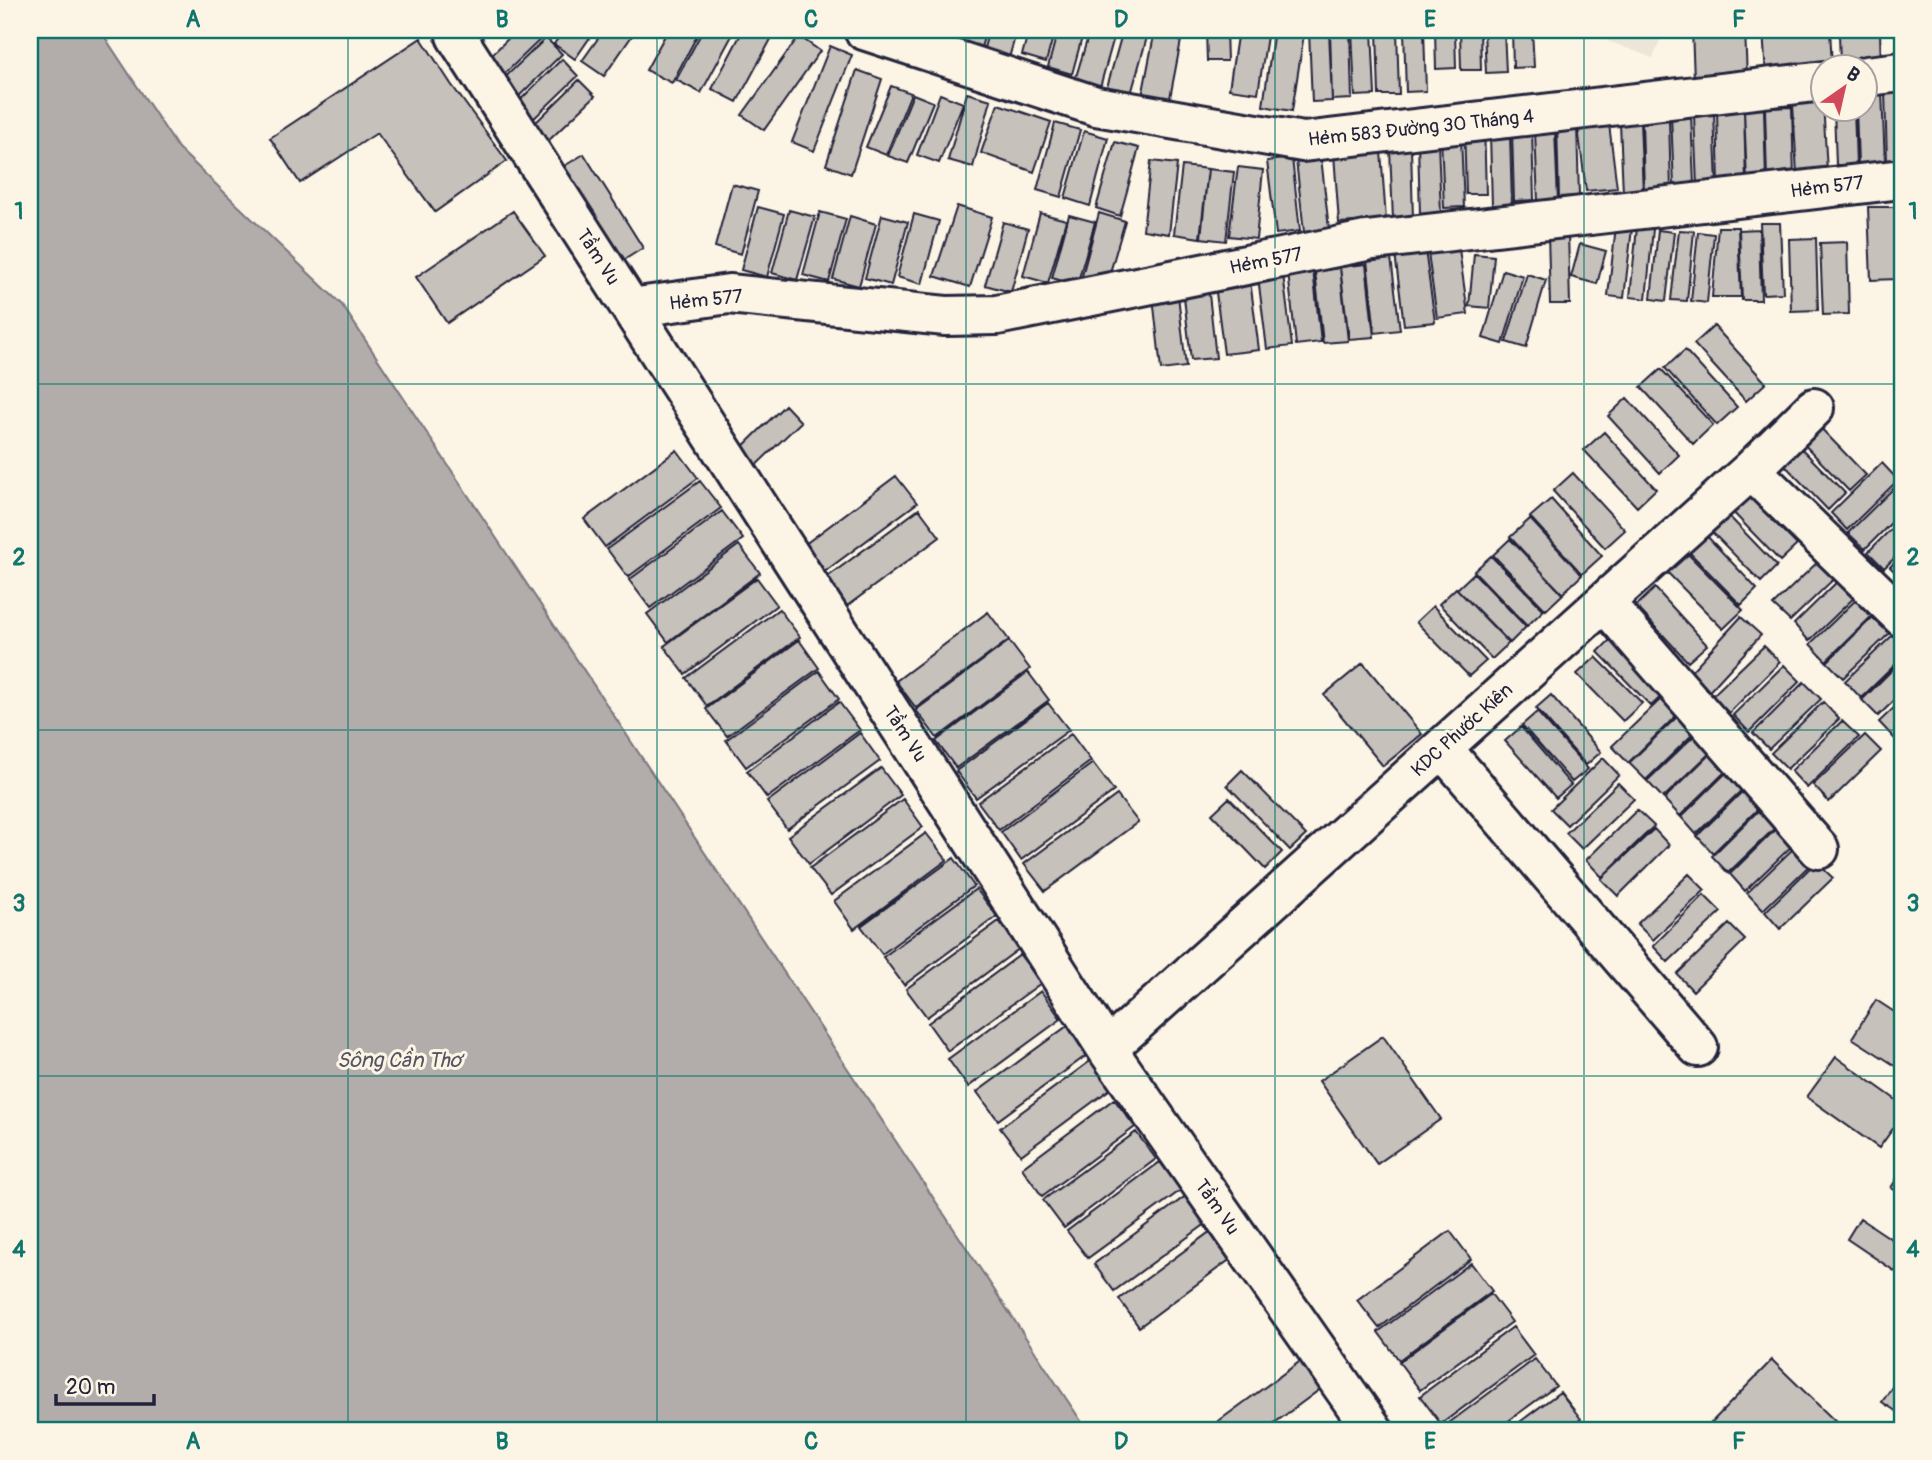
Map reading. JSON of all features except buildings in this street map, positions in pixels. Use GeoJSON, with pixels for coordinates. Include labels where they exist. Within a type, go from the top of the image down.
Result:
{"type":"FeatureCollection","features":[{"type":"Feature","properties":{"kind":"street","name":"Tầm Vu"},"geometry":{"type":"LineString","coordinates":[[463,30],[456,36],[1107,1049],[1373,1430]]}},
{"type":"Feature","properties":{"kind":"street","name":"Hẻm 583 Đường 30 Tháng 4"},"geometry":{"type":"LineString","coordinates":[[864,30],[1096,106],[1303,142],[1810,83]]}},
{"type":"Feature","properties":{"kind":"street"},"geometry":{"type":"LineString","coordinates":[[1880,74],[1902,72]]}},
{"type":"Feature","properties":{"kind":"street","name":"Hẻm 577"},"geometry":{"type":"LineString","coordinates":[[631,308],[729,293],[946,316],[997,315],[1366,241],[1902,178]]}},
{"type":"Feature","properties":{"kind":"street","name":"KDC Phước Kiên"},"geometry":{"type":"LineString","coordinates":[[1107,1049],[1751,470],[1814,408]]}},
{"type":"Feature","properties":{"kind":"street"},"geometry":{"type":"LineString","coordinates":[[1751,470],[1902,617]]}},
{"type":"Feature","properties":{"kind":"street"},"geometry":{"type":"LineString","coordinates":[[1604,602],[1819,849]]}},
{"type":"Feature","properties":{"kind":"street"},"geometry":{"type":"LineString","coordinates":[[1442,748],[1698,1047]]}},
{"type":"Feature","properties":{"kind":"shaded area"},"geometry":{"type":"Polygon","coordinates":[[[1579,30],[1664,30],[1653,58],[1579,30]]]}},
{"type":"Feature","properties":{"kind":"water","name":"Sông Cần Thơ"},"geometry":{"type":"Polygon","coordinates":[[[30,30],[100,30],[178,148],[342,305],[1087,1430],[30,1430],[30,30]]]}}]}
